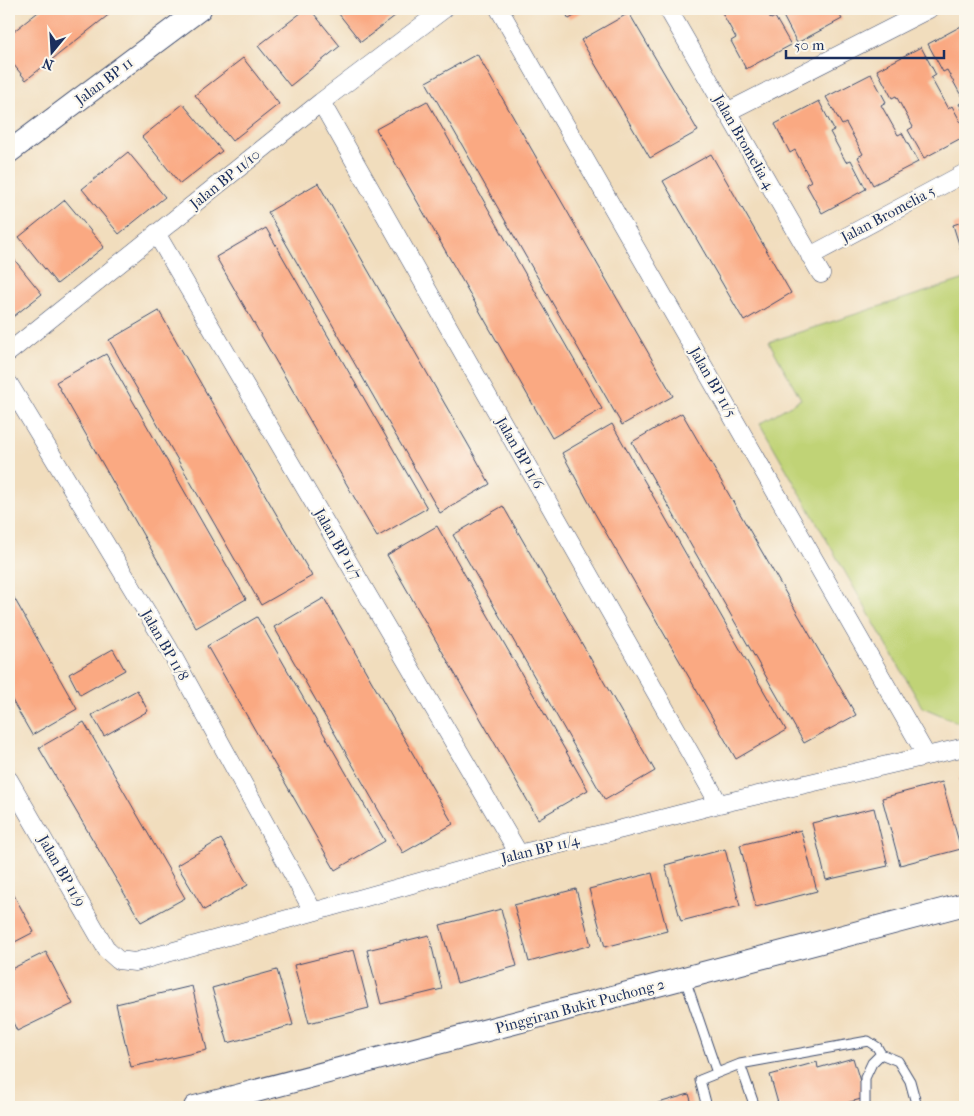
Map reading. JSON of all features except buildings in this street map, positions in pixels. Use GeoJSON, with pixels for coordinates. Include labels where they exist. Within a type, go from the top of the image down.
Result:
{"type":"FeatureCollection","features":[{"type":"Feature","properties":{"kind":"street","name":"Jalan BP 11"},"geometry":{"type":"LineString","coordinates":[[9,152],[200,9]]}},
{"type":"Feature","properties":{"kind":"street","name":"Jalan BP 11/10"},"geometry":{"type":"LineString","coordinates":[[9,352],[321,102],[444,9]]}},
{"type":"Feature","properties":{"kind":"street","name":"Jalan BP 11/5"},"geometry":{"type":"LineString","coordinates":[[499,9],[926,755]]}},
{"type":"Feature","properties":{"kind":"street","name":"Jalan Bromelia 4"},"geometry":{"type":"LineString","coordinates":[[668,9],[821,274]]}},
{"type":"Feature","properties":{"kind":"street"},"geometry":{"type":"LineString","coordinates":[[727,112],[929,9]]}},
{"type":"Feature","properties":{"kind":"street","name":"Jalan BP 11/6"},"geometry":{"type":"LineString","coordinates":[[321,102],[719,804]]}},
{"type":"Feature","properties":{"kind":"street","name":"Jalan Bromelia 5"},"geometry":{"type":"LineString","coordinates":[[810,256],[965,173]]}},
{"type":"Feature","properties":{"kind":"street","name":"Jalan BP 11/7"},"geometry":{"type":"LineString","coordinates":[[156,234],[519,854]]}},
{"type":"Feature","properties":{"kind":"street","name":"Jalan BP 11/8"},"geometry":{"type":"LineString","coordinates":[[9,384],[169,649],[313,911]]}},
{"type":"Feature","properties":{"kind":"street","name":"Jalan BP 11/4"},"geometry":{"type":"LineString","coordinates":[[118,960],[135,962],[519,854],[622,830],[719,804],[965,747]]}},
{"type":"Feature","properties":{"kind":"street","name":"Jalan BP 11/9"},"geometry":{"type":"LineString","coordinates":[[9,780],[107,950],[118,960]]}},
{"type":"Feature","properties":{"kind":"street","name":"Pinggiran Bukit Puchong 2"},"geometry":{"type":"LineString","coordinates":[[194,1107],[965,904]]}},
{"type":"Feature","properties":{"kind":"lane"},"geometry":{"type":"LineString","coordinates":[[684,978],[717,1073]]}},
{"type":"Feature","properties":{"kind":"lane"},"geometry":{"type":"LineString","coordinates":[[707,1107],[700,1080],[717,1073],[740,1064],[868,1041],[877,1046],[881,1054],[898,1061],[910,1081],[917,1107]]}},
{"type":"Feature","properties":{"kind":"lane"},"geometry":{"type":"LineString","coordinates":[[865,1107],[865,1078],[872,1063],[881,1054]]}},
{"type":"Feature","properties":{"kind":"lane"},"geometry":{"type":"LineString","coordinates":[[740,1064],[755,1107]]}},
{"type":"Feature","properties":{"kind":"green space"},"geometry":{"type":"Polygon","coordinates":[[[965,279],[965,720],[957,722],[922,707],[760,423],[801,399],[769,342],[965,279]]]}}]}
